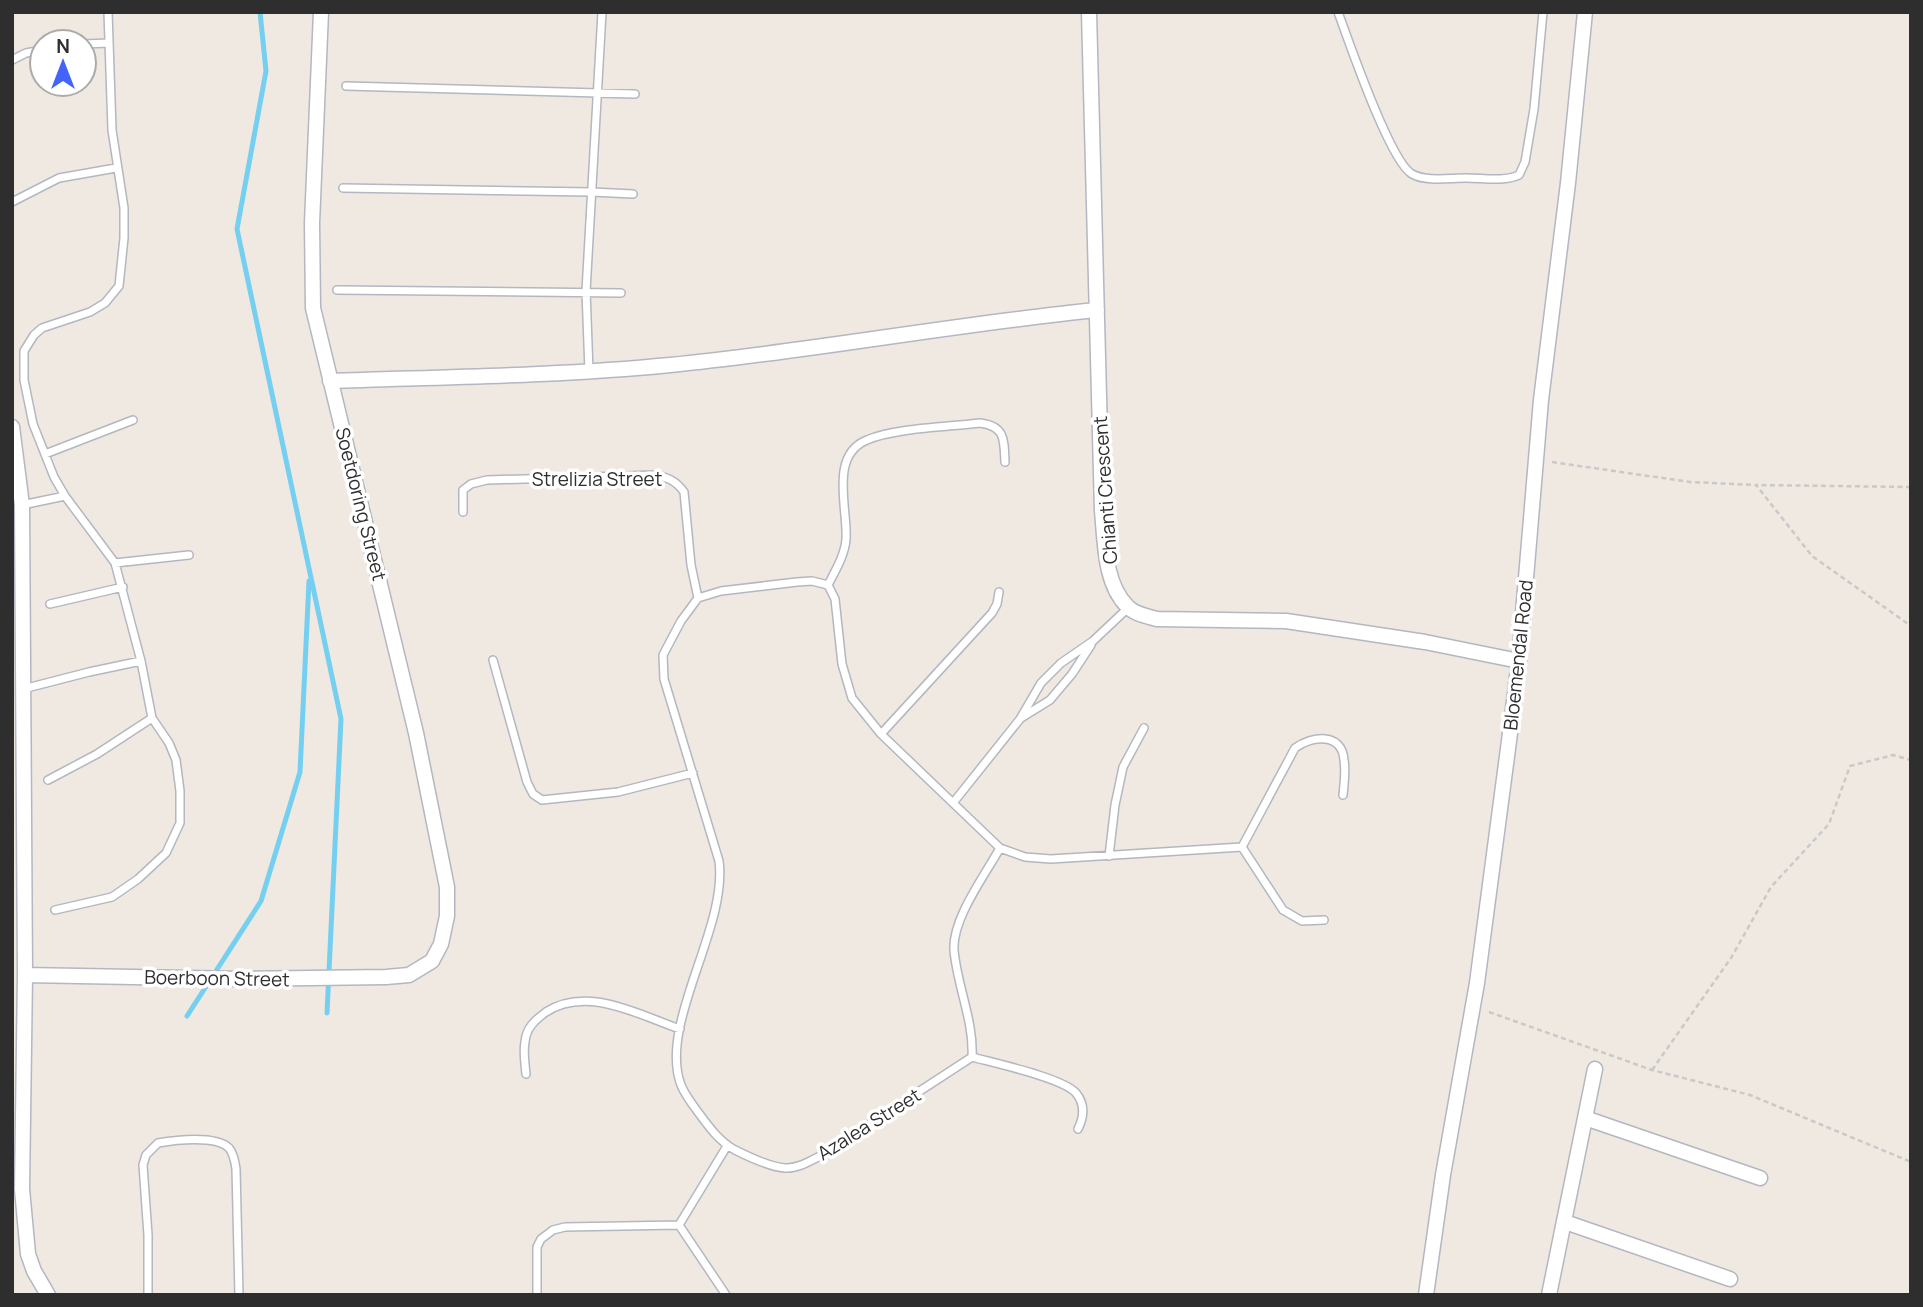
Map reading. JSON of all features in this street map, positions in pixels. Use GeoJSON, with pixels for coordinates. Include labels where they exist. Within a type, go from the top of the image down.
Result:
{"type":"FeatureCollection","features":[{"type":"Feature","properties":{"kind":"street","name":"Soetdoring Street"},"geometry":{"type":"LineString","coordinates":[[321,12],[311,268],[313,308],[381,579],[447,887],[447,916],[441,944],[432,961],[409,975]]}},
{"type":"Feature","properties":{"kind":"street","name":"Chianti Crescent"},"geometry":{"type":"LineString","coordinates":[[1089,12],[1102,511],[1107,559],[1113,582],[1128,608]]}},
{"type":"Feature","properties":{"kind":"street","name":"Bloemendal Road"},"geometry":{"type":"LineString","coordinates":[[1426,1295],[1443,1175],[1473,1006],[1519,661],[1535,460],[1585,12]]}},
{"type":"Feature","properties":{"kind":"street"},"geometry":{"type":"LineString","coordinates":[[330,381],[589,372],[817,348],[1013,318],[1097,310]]}},
{"type":"Feature","properties":{"kind":"street"},"geometry":{"type":"LineString","coordinates":[[12,427],[22,505],[25,975],[22,1189],[28,1254],[48,1295]]}},
{"type":"Feature","properties":{"kind":"street"},"geometry":{"type":"LineString","coordinates":[[1128,608],[1157,619],[1286,621],[1425,642],[1519,661]]}},
{"type":"Feature","properties":{"kind":"street","name":"Boerboon Street"},"geometry":{"type":"LineString","coordinates":[[25,975],[242,979],[409,975]]}},
{"type":"Feature","properties":{"kind":"street"},"geometry":{"type":"LineString","coordinates":[[1549,1295],[1595,1069]]}},
{"type":"Feature","properties":{"kind":"street"},"geometry":{"type":"LineString","coordinates":[[1585,1118],[1760,1178]]}},
{"type":"Feature","properties":{"kind":"street"},"geometry":{"type":"LineString","coordinates":[[1565,1222],[1730,1279]]}},
{"type":"Feature","properties":{"kind":"lane"},"geometry":{"type":"LineString","coordinates":[[55,910],[112,897],[138,879],[166,853],[175,837],[181,813],[176,760],[169,743],[152,718],[141,661],[115,562],[65,496],[33,424],[24,380],[24,351],[27,343],[42,328],[90,312],[105,303],[119,286],[124,208],[112,130],[108,12]]}},
{"type":"Feature","properties":{"kind":"lane"},"geometry":{"type":"LineString","coordinates":[[589,372],[586,291],[602,12]]}},
{"type":"Feature","properties":{"kind":"lane"},"geometry":{"type":"LineString","coordinates":[[1338,12],[1384,128],[1399,160],[1408,172],[1427,178],[1496,179],[1513,178],[1523,169],[1534,109],[1543,12]]}},
{"type":"Feature","properties":{"kind":"lane"},"geometry":{"type":"LineString","coordinates":[[98,43],[109,43]]}},
{"type":"Feature","properties":{"kind":"lane"},"geometry":{"type":"LineString","coordinates":[[12,60],[28,53]]}},
{"type":"Feature","properties":{"kind":"lane"},"geometry":{"type":"LineString","coordinates":[[346,86],[635,94]]}},
{"type":"Feature","properties":{"kind":"lane"},"geometry":{"type":"LineString","coordinates":[[12,202],[59,178],[116,167]]}},
{"type":"Feature","properties":{"kind":"lane"},"geometry":{"type":"LineString","coordinates":[[343,188],[633,194]]}},
{"type":"Feature","properties":{"kind":"lane"},"geometry":{"type":"LineString","coordinates":[[337,290],[621,293]]}},
{"type":"Feature","properties":{"kind":"lane"},"geometry":{"type":"LineString","coordinates":[[45,454],[133,420]]}},
{"type":"Feature","properties":{"kind":"lane"},"geometry":{"type":"LineString","coordinates":[[828,585],[846,540],[844,475],[846,463],[854,447],[865,440],[885,434],[980,423],[993,425],[1001,432],[1005,462]]}},
{"type":"Feature","properties":{"kind":"lane","name":"Strelizia Street"},"geometry":{"type":"LineString","coordinates":[[463,512],[463,490],[471,484],[487,480],[656,475],[670,478],[684,492],[691,565],[698,598]]}},
{"type":"Feature","properties":{"kind":"lane"},"geometry":{"type":"LineString","coordinates":[[22,505],[65,496]]}},
{"type":"Feature","properties":{"kind":"lane"},"geometry":{"type":"LineString","coordinates":[[115,562],[189,555]]}},
{"type":"Feature","properties":{"kind":"lane"},"geometry":{"type":"LineString","coordinates":[[698,598],[721,592],[796,582],[812,581],[828,585],[835,599],[846,684],[852,698],[881,734],[1000,848],[1025,857],[1051,859],[1241,847]]}},
{"type":"Feature","properties":{"kind":"lane"},"geometry":{"type":"LineString","coordinates":[[50,604],[123,587]]}},
{"type":"Feature","properties":{"kind":"lane"},"geometry":{"type":"LineString","coordinates":[[881,734],[992,613],[999,592]]}},
{"type":"Feature","properties":{"kind":"lane","name":"Azalea Street"},"geometry":{"type":"LineString","coordinates":[[698,598],[666,647],[662,666],[719,861],[721,876],[716,903],[680,1029],[678,1066],[681,1083],[712,1132],[727,1146],[786,1168],[820,1156],[972,1057]]}},
{"type":"Feature","properties":{"kind":"lane"},"geometry":{"type":"LineString","coordinates":[[953,803],[1020,719],[1041,683],[1061,663],[1093,641],[1128,608]]}},
{"type":"Feature","properties":{"kind":"lane"},"geometry":{"type":"LineString","coordinates":[[1020,719],[1051,700],[1093,641]]}},
{"type":"Feature","properties":{"kind":"lane"},"geometry":{"type":"LineString","coordinates":[[493,660],[527,782],[533,794],[542,800],[618,792],[693,774]]}},
{"type":"Feature","properties":{"kind":"lane"},"geometry":{"type":"LineString","coordinates":[[22,689],[89,671],[141,661]]}},
{"type":"Feature","properties":{"kind":"lane"},"geometry":{"type":"LineString","coordinates":[[48,780],[97,754],[152,718]]}},
{"type":"Feature","properties":{"kind":"lane"},"geometry":{"type":"LineString","coordinates":[[1109,856],[1123,767],[1144,728]]}},
{"type":"Feature","properties":{"kind":"lane"},"geometry":{"type":"LineString","coordinates":[[1241,847],[1295,748],[1304,741],[1314,737],[1327,739],[1342,752],[1345,761],[1343,795]]}},
{"type":"Feature","properties":{"kind":"lane"},"geometry":{"type":"LineString","coordinates":[[1241,847],[1283,910],[1303,921],[1324,920]]}},
{"type":"Feature","properties":{"kind":"lane"},"geometry":{"type":"LineString","coordinates":[[1000,848],[962,917],[954,950],[970,1027],[972,1057],[1061,1083],[1076,1092],[1084,1118],[1078,1129]]}},
{"type":"Feature","properties":{"kind":"lane"},"geometry":{"type":"LineString","coordinates":[[526,1074],[524,1040],[533,1021],[550,1009],[589,1000],[606,1003],[680,1029]]}},
{"type":"Feature","properties":{"kind":"lane"},"geometry":{"type":"LineString","coordinates":[[148,1295],[148,1235],[143,1165],[146,1155],[158,1143],[194,1140],[227,1146],[233,1154],[236,1169],[239,1295]]}},
{"type":"Feature","properties":{"kind":"lane"},"geometry":{"type":"LineString","coordinates":[[679,1225],[727,1146]]}},
{"type":"Feature","properties":{"kind":"lane"},"geometry":{"type":"LineString","coordinates":[[537,1295],[537,1247],[541,1239],[553,1230],[565,1227],[679,1225]]}},
{"type":"Feature","properties":{"kind":"lane"},"geometry":{"type":"LineString","coordinates":[[679,1225],[726,1295]]}},
{"type":"Feature","properties":{"kind":"path"},"geometry":{"type":"LineString","coordinates":[[1535,460],[1690,482],[1911,487]]}},
{"type":"Feature","properties":{"kind":"path"},"geometry":{"type":"LineString","coordinates":[[1756,485],[1812,556],[1911,626]]}},
{"type":"Feature","properties":{"kind":"path"},"geometry":{"type":"LineString","coordinates":[[1652,1070],[1731,958],[1771,887],[1829,824],[1850,766],[1893,755],[1911,760]]}},
{"type":"Feature","properties":{"kind":"path"},"geometry":{"type":"LineString","coordinates":[[1473,1006],[1652,1070],[1750,1095],[1911,1162]]}},
{"type":"Feature","properties":{"kind":"waterway"},"geometry":{"type":"LineString","coordinates":[[260,12],[266,71],[237,229],[341,719],[327,1013]]}},
{"type":"Feature","properties":{"kind":"waterway"},"geometry":{"type":"LineString","coordinates":[[187,1016],[261,901],[300,772],[309,581]]}}]}
